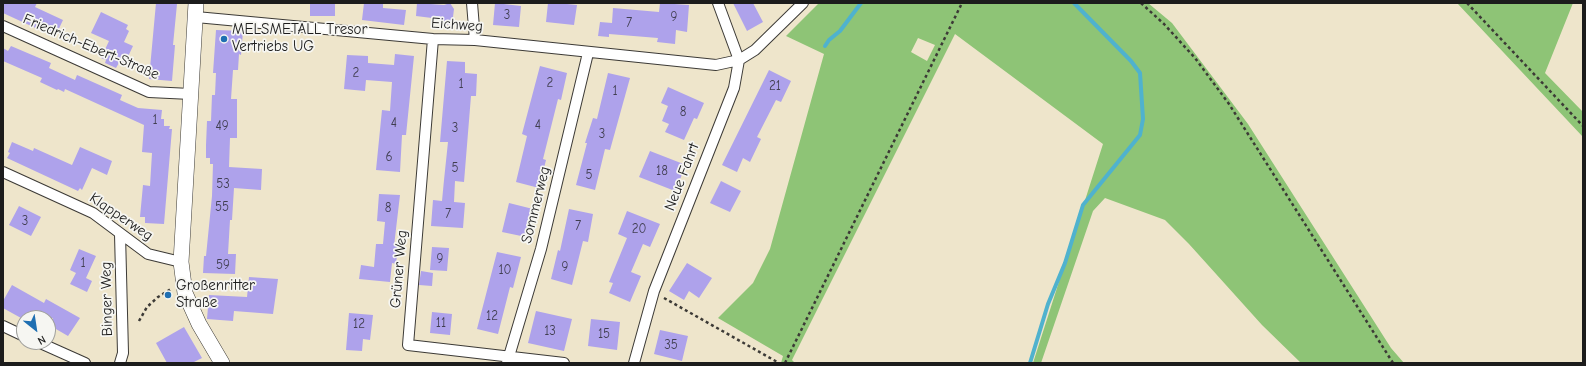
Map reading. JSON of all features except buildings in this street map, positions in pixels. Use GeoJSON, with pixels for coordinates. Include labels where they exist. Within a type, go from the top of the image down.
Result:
{"type":"FeatureCollection","features":[{"type":"Feature","properties":{"kind":"main road"},"geometry":{"type":"LineString","coordinates":[[196,10],[181,262],[185,293],[222,363]]}},
{"type":"Feature","properties":{"kind":"street"},"geometry":{"type":"LineString","coordinates":[[472,3],[475,40]]}},
{"type":"Feature","properties":{"kind":"street"},"geometry":{"type":"LineString","coordinates":[[718,3],[739,60],[755,50],[803,3]]}},
{"type":"Feature","properties":{"kind":"street","name":"Eichweg"},"geometry":{"type":"LineString","coordinates":[[196,10],[433,38],[475,40],[588,53],[716,65],[739,60]]}},
{"type":"Feature","properties":{"kind":"street","name":"Friedrich-Ebert-Straße"},"geometry":{"type":"LineString","coordinates":[[3,26],[149,92],[191,94]]}},
{"type":"Feature","properties":{"kind":"street","name":"Grüner Weg"},"geometry":{"type":"LineString","coordinates":[[433,38],[408,345],[508,360],[564,363]]}},
{"type":"Feature","properties":{"kind":"street","name":"Sommerweg"},"geometry":{"type":"LineString","coordinates":[[508,360],[541,249],[588,53]]}},
{"type":"Feature","properties":{"kind":"street","name":"Neue Fahrt"},"geometry":{"type":"LineString","coordinates":[[634,363],[654,291],[734,88],[739,60]]}},
{"type":"Feature","properties":{"kind":"street","name":"Klapperweg"},"geometry":{"type":"LineString","coordinates":[[3,172],[93,212],[148,254],[181,262]]}},
{"type":"Feature","properties":{"kind":"street","name":"Binger Weg"},"geometry":{"type":"LineString","coordinates":[[120,234],[123,353],[120,363]]}},
{"type":"Feature","properties":{"kind":"street"},"geometry":{"type":"LineString","coordinates":[[3,326],[16,332]]}},
{"type":"Feature","properties":{"kind":"street"},"geometry":{"type":"LineString","coordinates":[[56,350],[85,363]]}},
{"type":"Feature","properties":{"kind":"path"},"geometry":{"type":"LineString","coordinates":[[785,363],[962,3]]}},
{"type":"Feature","properties":{"kind":"path"},"geometry":{"type":"LineString","coordinates":[[1141,3],[1164,24],[1195,58],[1229,104],[1393,363]]}},
{"type":"Feature","properties":{"kind":"path"},"geometry":{"type":"LineString","coordinates":[[1467,3],[1583,126]]}},
{"type":"Feature","properties":{"kind":"path"},"geometry":{"type":"LineString","coordinates":[[139,321],[147,308],[158,297],[183,281]]}},
{"type":"Feature","properties":{"kind":"path"},"geometry":{"type":"LineString","coordinates":[[654,291],[779,363]]}},
{"type":"Feature","properties":{"kind":"path"},"geometry":{"type":"LineString","coordinates":[[770,363],[772,359]]}},
{"type":"Feature","properties":{"kind":"green space"},"geometry":{"type":"Polygon","coordinates":[[[819,3],[1148,3],[1172,23],[1248,124],[1391,348],[1404,363],[1301,363],[1262,325],[1189,244],[1165,220],[1105,198],[1093,211],[1041,363],[1033,363],[1103,144],[955,34],[792,360],[795,363],[781,363],[783,356],[718,318],[753,283],[770,249],[824,54],[786,36],[819,3]],[[918,38],[911,52],[927,61],[935,45],[918,38]]]}},
{"type":"Feature","properties":{"kind":"green space"},"geometry":{"type":"Polygon","coordinates":[[[1457,3],[1573,3],[1545,73],[1583,112],[1583,137],[1457,3]]]}},
{"type":"Feature","properties":{"kind":"waterway"},"geometry":{"type":"LineString","coordinates":[[825,46],[829,40],[840,31],[861,3]]}},
{"type":"Feature","properties":{"kind":"waterway"},"geometry":{"type":"LineString","coordinates":[[1030,363],[1048,304],[1065,263],[1083,205],[1140,135],[1143,119],[1140,73],[1131,61],[1074,3]]}},
{"type":"Feature","properties":{"kind":"place","name":"MELSMETALL Tresor Vertriebs UG"},"geometry":{"type":"Point","coordinates":[224,39]}},
{"type":"Feature","properties":{"kind":"place","name":"Großenritter Straße"},"geometry":{"type":"Point","coordinates":[168,295]}}]}
